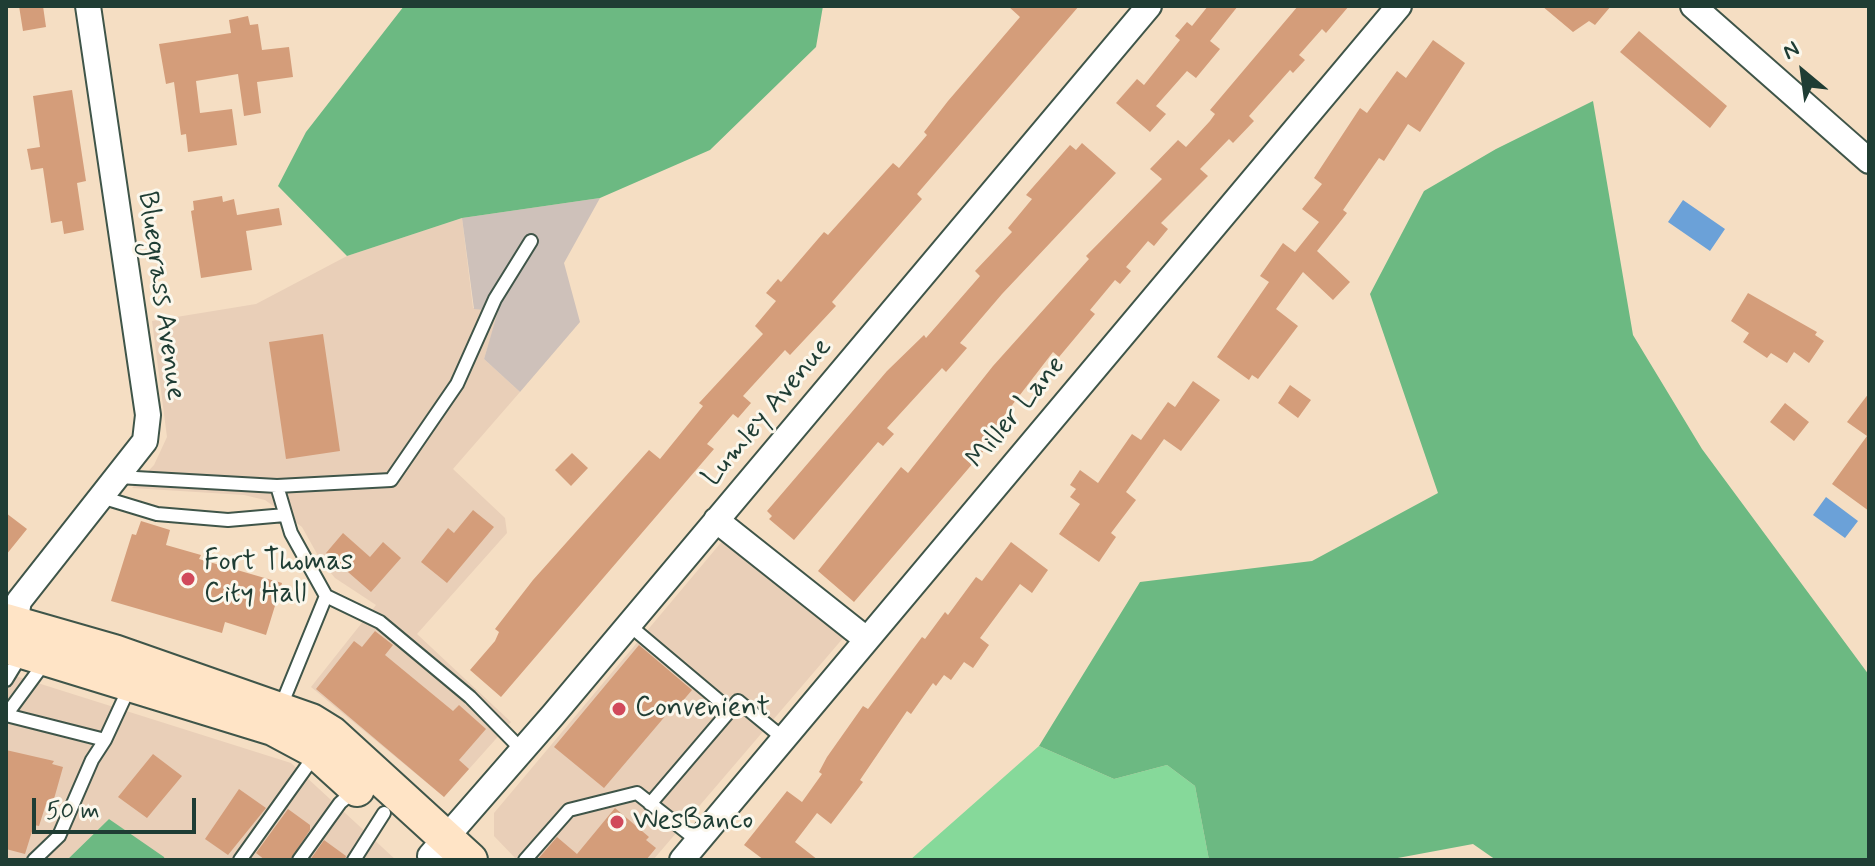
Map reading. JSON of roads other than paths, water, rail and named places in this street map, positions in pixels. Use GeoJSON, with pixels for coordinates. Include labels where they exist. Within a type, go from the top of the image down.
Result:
{"type":"FeatureCollection","features":[{"type":"Feature","properties":{"kind":"main road"},"geometry":{"type":"LineString","coordinates":[[16,647],[131,685],[277,718],[332,734],[430,852]]}},
{"type":"Feature","properties":{"kind":"main road"},"geometry":{"type":"LineString","coordinates":[[16,647],[114,652],[277,718],[430,852],[470,860]]}},
{"type":"Feature","properties":{"kind":"street","name":"Bluegrass Avenue"},"geometry":{"type":"LineString","coordinates":[[16,647],[19,601],[145,441],[148,415],[88,6]]}},
{"type":"Feature","properties":{"kind":"street","name":"Lumley Avenue"},"geometry":{"type":"LineString","coordinates":[[430,852],[629,625],[1149,6]]}},
{"type":"Feature","properties":{"kind":"street","name":"Miller Lane"},"geometry":{"type":"LineString","coordinates":[[690,851],[1399,6]]}},
{"type":"Feature","properties":{"kind":"street"},"geometry":{"type":"LineString","coordinates":[[1693,6],[1869,161]]}},
{"type":"Feature","properties":{"kind":"street"},"geometry":{"type":"LineString","coordinates":[[716,520],[866,639]]}},
{"type":"Feature","properties":{"kind":"lane"},"geometry":{"type":"LineString","coordinates":[[118,477],[277,486],[391,480],[457,384],[495,299],[531,241]]}},
{"type":"Feature","properties":{"kind":"lane"},"geometry":{"type":"LineString","coordinates":[[277,486],[291,533],[326,596],[380,622],[470,697],[522,750]]}},
{"type":"Feature","properties":{"kind":"lane"},"geometry":{"type":"LineString","coordinates":[[101,497],[157,514],[228,520],[285,515]]}},
{"type":"Feature","properties":{"kind":"lane"},"geometry":{"type":"LineString","coordinates":[[277,718],[326,596]]}},
{"type":"Feature","properties":{"kind":"lane"},"geometry":{"type":"LineString","coordinates":[[629,625],[730,710]]}},
{"type":"Feature","properties":{"kind":"lane"},"geometry":{"type":"LineString","coordinates":[[16,647],[6,715],[105,740]]}},
{"type":"Feature","properties":{"kind":"lane"},"geometry":{"type":"LineString","coordinates":[[34,860],[59,836],[92,760],[131,685]]}},
{"type":"Feature","properties":{"kind":"lane"},"geometry":{"type":"LineString","coordinates":[[650,804],[738,701],[783,738]]}},
{"type":"Feature","properties":{"kind":"lane"},"geometry":{"type":"LineString","coordinates":[[240,860],[317,753]]}},
{"type":"Feature","properties":{"kind":"lane"},"geometry":{"type":"LineString","coordinates":[[299,860],[340,803],[357,789]]}},
{"type":"Feature","properties":{"kind":"lane"},"geometry":{"type":"LineString","coordinates":[[525,860],[569,810],[637,793],[690,851]]}},
{"type":"Feature","properties":{"kind":"lane"},"geometry":{"type":"LineString","coordinates":[[354,860],[384,813]]}},
{"type":"Feature","properties":{"kind":"lane"},"geometry":{"type":"LineString","coordinates":[[29,842],[43,849]]}},
{"type":"Feature","properties":{"kind":"water"},"geometry":{"type":"Polygon","coordinates":[[[1683,200],[1725,229],[1710,251],[1668,222],[1683,200]]]}},
{"type":"Feature","properties":{"kind":"water"},"geometry":{"type":"Polygon","coordinates":[[[1826,497],[1858,521],[1845,538],[1813,515],[1826,497]]]}},
{"type":"Feature","properties":{"kind":"place","name":"Fort Thomas City Hall"},"geometry":{"type":"Point","coordinates":[188,579]}},
{"type":"Feature","properties":{"kind":"place","name":"Convenient"},"geometry":{"type":"Point","coordinates":[619,709]}},
{"type":"Feature","properties":{"kind":"place","name":"WesBanco"},"geometry":{"type":"Point","coordinates":[617,822]}}]}
